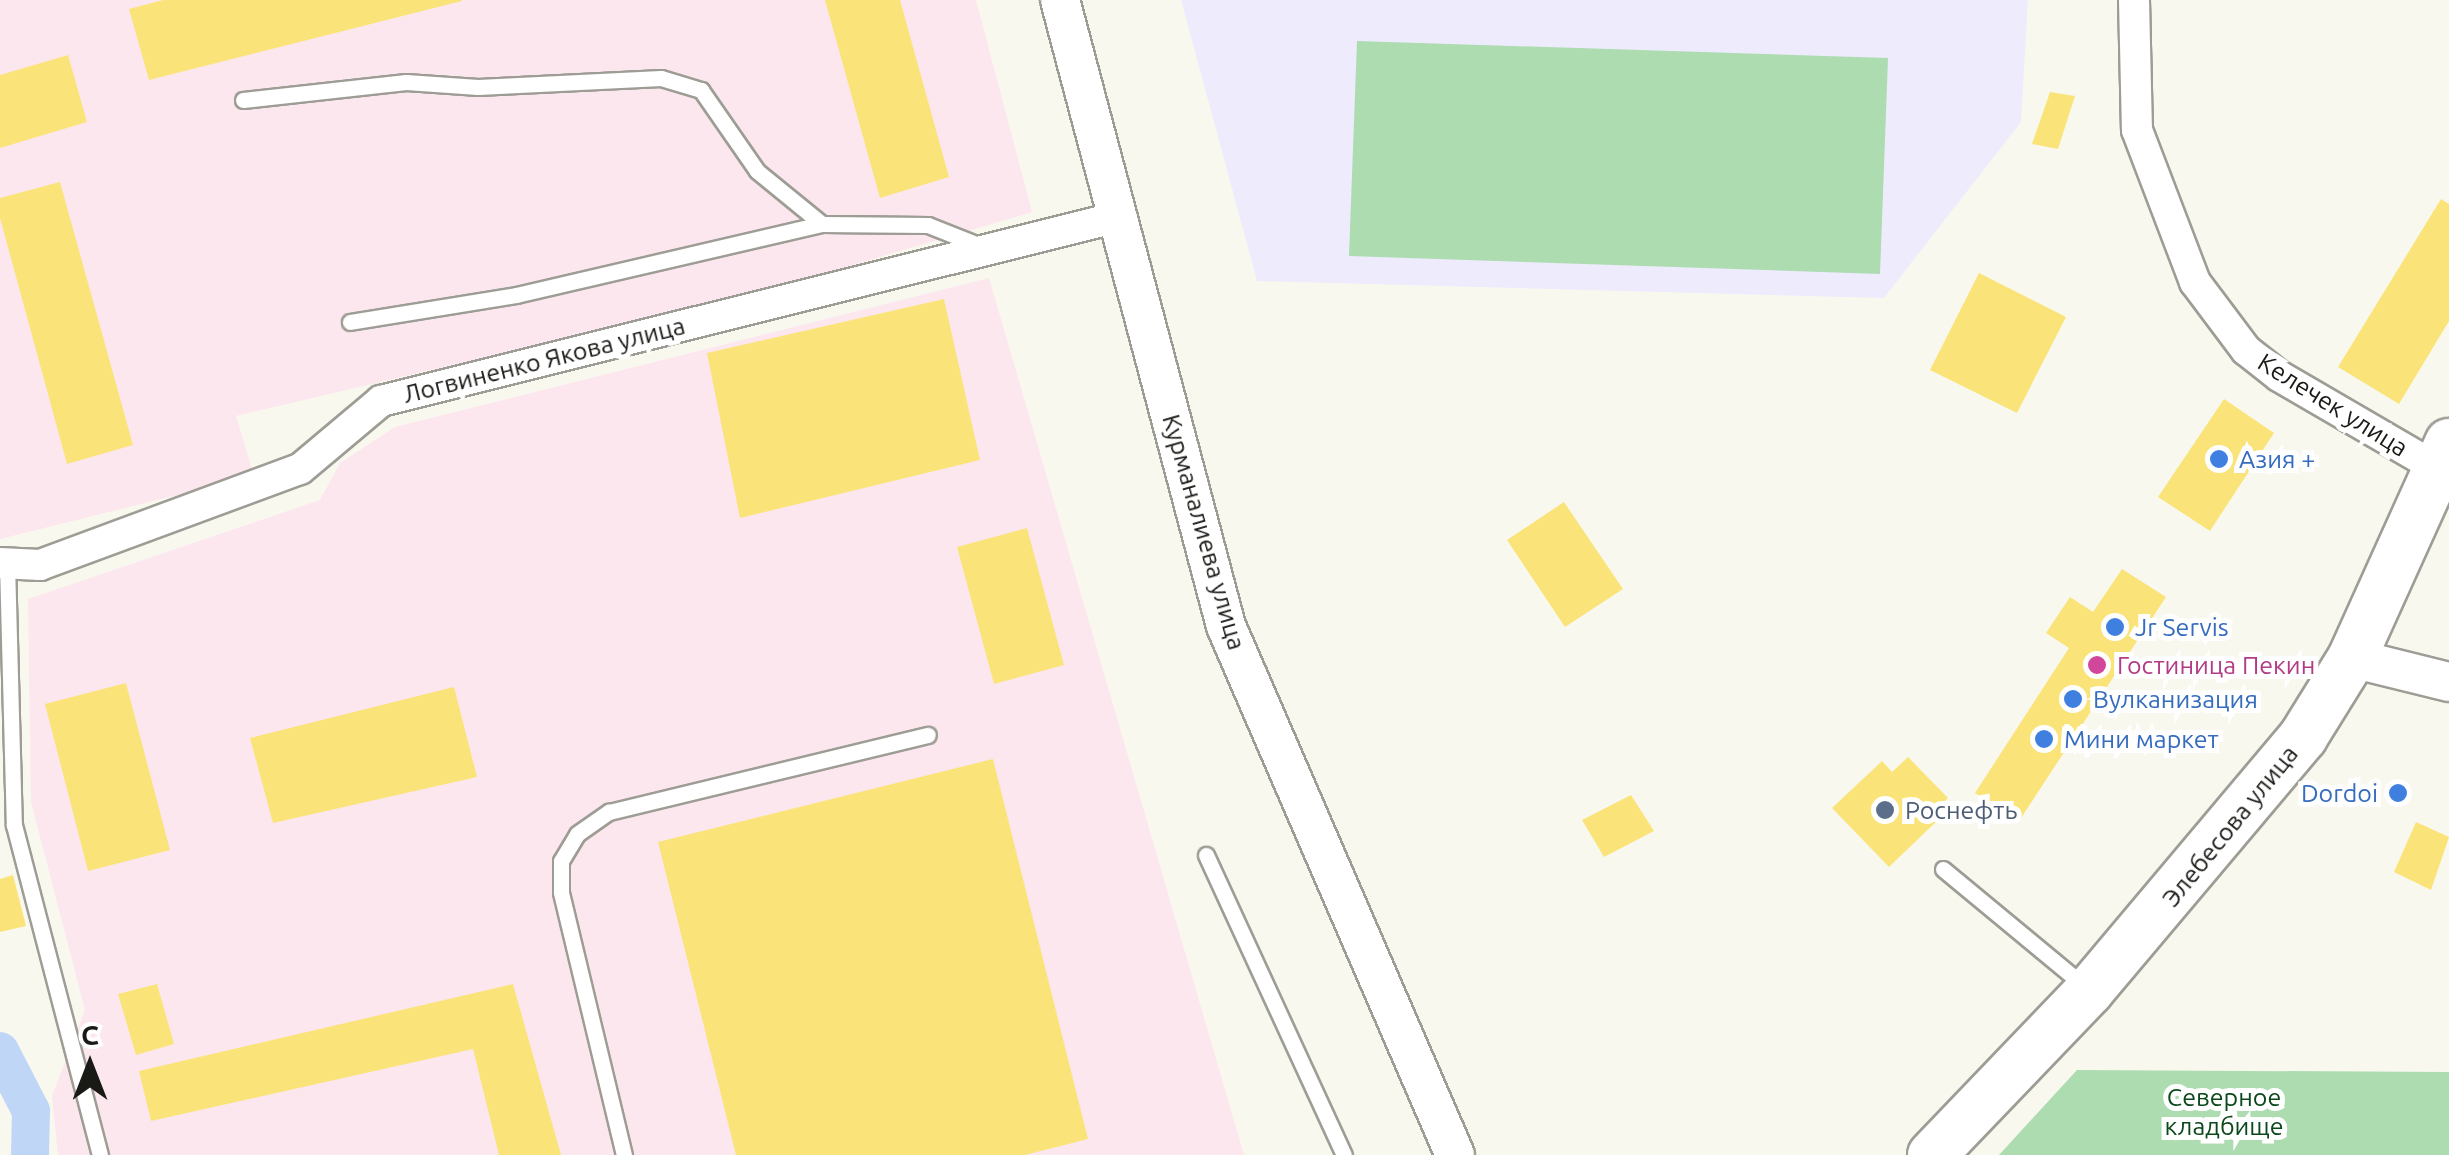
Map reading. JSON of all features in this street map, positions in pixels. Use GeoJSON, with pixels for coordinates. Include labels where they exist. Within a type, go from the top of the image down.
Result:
{"type":"FeatureCollection","features":[{"type":"Feature","properties":{"kind":"main road","name":"Элебесова улица"},"geometry":{"type":"LineString","coordinates":[[1932,1155],[2090,990],[2266,788],[2352,658],[2445,461]]}},
{"type":"Feature","properties":{"kind":"street","name":"Курманалиева улица"},"geometry":{"type":"LineString","coordinates":[[1060,0],[1226,626],[1455,1155]]}},
{"type":"Feature","properties":{"kind":"street","name":"Келечек улица"},"geometry":{"type":"LineString","coordinates":[[2134,0],[2138,130],[2195,282],[2246,350],[2278,376],[2445,461]]}},
{"type":"Feature","properties":{"kind":"street","name":"Логвиненко Якова улица"},"geometry":{"type":"LineString","coordinates":[[3,563],[40,566],[300,469],[380,401],[1118,218]]}},
{"type":"Feature","properties":{"kind":"street"},"geometry":{"type":"LineString","coordinates":[[2352,658],[2449,682]]}},
{"type":"Feature","properties":{"kind":"lane"},"geometry":{"type":"LineString","coordinates":[[243,100],[406,82],[478,87],[661,78],[701,90],[757,171],[822,224]]}},
{"type":"Feature","properties":{"kind":"lane"},"geometry":{"type":"LineString","coordinates":[[350,322],[516,295],[822,224],[877,220],[928,225],[989,249]]}},
{"type":"Feature","properties":{"kind":"lane"},"geometry":{"type":"LineString","coordinates":[[3,563],[14,825],[100,1155]]}},
{"type":"Feature","properties":{"kind":"lane"},"geometry":{"type":"LineString","coordinates":[[624,1155],[561,892],[561,861],[577,834],[609,812],[928,735]]}},
{"type":"Feature","properties":{"kind":"lane"},"geometry":{"type":"LineString","coordinates":[[1206,854],[1344,1155]]}},
{"type":"Feature","properties":{"kind":"lane"},"geometry":{"type":"LineString","coordinates":[[1944,869],[2090,990]]}},
{"type":"Feature","properties":{"kind":"shaded area"},"geometry":{"type":"Polygon","coordinates":[[[0,0],[976,0],[1032,212],[755,294],[236,416],[254,476],[0,539],[0,0]]]}},
{"type":"Feature","properties":{"kind":"shaded area"},"geometry":{"type":"Polygon","coordinates":[[[1181,0],[2028,0],[2021,122],[1884,298],[1257,281],[1181,0]]]}},
{"type":"Feature","properties":{"kind":"shaded area"},"geometry":{"type":"Polygon","coordinates":[[[989,278],[1244,1155],[58,1155],[52,1096],[85,1010],[31,802],[28,599],[320,500],[340,463],[395,427],[989,278]]]}},
{"type":"Feature","properties":{"kind":"green space"},"geometry":{"type":"Polygon","coordinates":[[[1357,41],[1888,58],[1880,274],[1349,256],[1357,41]]]}},
{"type":"Feature","properties":{"kind":"green space","name":"Северное кладбище"},"geometry":{"type":"Polygon","coordinates":[[[2077,1070],[2449,1072],[2449,1155],[1999,1155],[2077,1070]]]}},
{"type":"Feature","properties":{"kind":"building"},"geometry":{"type":"Polygon","coordinates":[[[163,0],[462,1],[149,80],[129,9],[163,0]]]}},
{"type":"Feature","properties":{"kind":"building"},"geometry":{"type":"Polygon","coordinates":[[[825,0],[900,0],[949,177],[880,198],[825,0]]]}},
{"type":"Feature","properties":{"kind":"building"},"geometry":{"type":"Polygon","coordinates":[[[68,55],[87,122],[0,148],[0,75],[68,55]]]}},
{"type":"Feature","properties":{"kind":"building"},"geometry":{"type":"Polygon","coordinates":[[[2050,92],[2075,96],[2058,149],[2032,144],[2050,92]]]}},
{"type":"Feature","properties":{"kind":"building"},"geometry":{"type":"Polygon","coordinates":[[[60,182],[133,445],[67,464],[0,218],[0,198],[60,182]]]}},
{"type":"Feature","properties":{"kind":"building"},"geometry":{"type":"Polygon","coordinates":[[[2441,199],[2449,204],[2449,321],[2399,404],[2338,367],[2441,199]]]}},
{"type":"Feature","properties":{"kind":"building"},"geometry":{"type":"Polygon","coordinates":[[[1979,273],[2066,317],[2017,413],[1930,370],[1979,273]]]}},
{"type":"Feature","properties":{"kind":"building"},"geometry":{"type":"Polygon","coordinates":[[[944,299],[980,460],[740,518],[707,353],[944,299]]]}},
{"type":"Feature","properties":{"kind":"building"},"geometry":{"type":"Polygon","coordinates":[[[2224,399],[2274,433],[2210,531],[2158,497],[2224,399]]]}},
{"type":"Feature","properties":{"kind":"building"},"geometry":{"type":"Polygon","coordinates":[[[1564,502],[1623,589],[1565,627],[1507,540],[1564,502]]]}},
{"type":"Feature","properties":{"kind":"building"},"geometry":{"type":"Polygon","coordinates":[[[1027,528],[1064,665],[994,684],[957,547],[1027,528]]]}},
{"type":"Feature","properties":{"kind":"building"},"geometry":{"type":"Polygon","coordinates":[[[2122,569],[2166,597],[2019,821],[1975,793],[2069,648],[2046,633],[2070,597],[2093,612],[2122,569]]]}},
{"type":"Feature","properties":{"kind":"building"},"geometry":{"type":"Polygon","coordinates":[[[126,683],[170,850],[88,871],[45,704],[126,683]]]}},
{"type":"Feature","properties":{"kind":"building"},"geometry":{"type":"Polygon","coordinates":[[[454,687],[477,777],[273,823],[250,738],[454,687]]]}},
{"type":"Feature","properties":{"kind":"building","name":"Роснефть"},"geometry":{"type":"Polygon","coordinates":[[[1908,757],[1948,798],[1933,813],[1939,819],[1889,867],[1832,808],[1882,761],[1892,772],[1908,757]]]}},
{"type":"Feature","properties":{"kind":"building"},"geometry":{"type":"Polygon","coordinates":[[[993,759],[1088,1139],[1025,1155],[736,1155],[658,842],[993,759]]]}},
{"type":"Feature","properties":{"kind":"building"},"geometry":{"type":"Polygon","coordinates":[[[1631,795],[1654,831],[1604,857],[1582,820],[1631,795]]]}},
{"type":"Feature","properties":{"kind":"building"},"geometry":{"type":"Polygon","coordinates":[[[2416,822],[2449,837],[2431,890],[2394,872],[2416,822]]]}},
{"type":"Feature","properties":{"kind":"building"},"geometry":{"type":"Polygon","coordinates":[[[13,875],[26,926],[0,932],[0,879],[13,875]]]}},
{"type":"Feature","properties":{"kind":"building"},"geometry":{"type":"Polygon","coordinates":[[[157,984],[174,1044],[136,1055],[118,994],[157,984]]]}},
{"type":"Feature","properties":{"kind":"building"},"geometry":{"type":"Polygon","coordinates":[[[513,984],[561,1155],[499,1155],[473,1049],[151,1121],[139,1071],[513,984]]]}},
{"type":"Feature","properties":{"kind":"waterway"},"geometry":{"type":"LineString","coordinates":[[0,1051],[31,1111],[30,1155]]}},
{"type":"Feature","properties":{"kind":"place","name":"Азия +"},"geometry":{"type":"Point","coordinates":[2219,459]}},
{"type":"Feature","properties":{"kind":"place","name":"Jr Servis"},"geometry":{"type":"Point","coordinates":[2115,627]}},
{"type":"Feature","properties":{"kind":"place","name":"Гостиница Пекин"},"geometry":{"type":"Point","coordinates":[2097,665]}},
{"type":"Feature","properties":{"kind":"place","name":"Вулканизация"},"geometry":{"type":"Point","coordinates":[2073,699]}},
{"type":"Feature","properties":{"kind":"place","name":"Мини маркет"},"geometry":{"type":"Point","coordinates":[2044,739]}},
{"type":"Feature","properties":{"kind":"place","name":"Dordoi"},"geometry":{"type":"Point","coordinates":[2398,793]}},
{"type":"Feature","properties":{"kind":"place","name":"Роснефть"},"geometry":{"type":"Point","coordinates":[1885,810]}}]}
